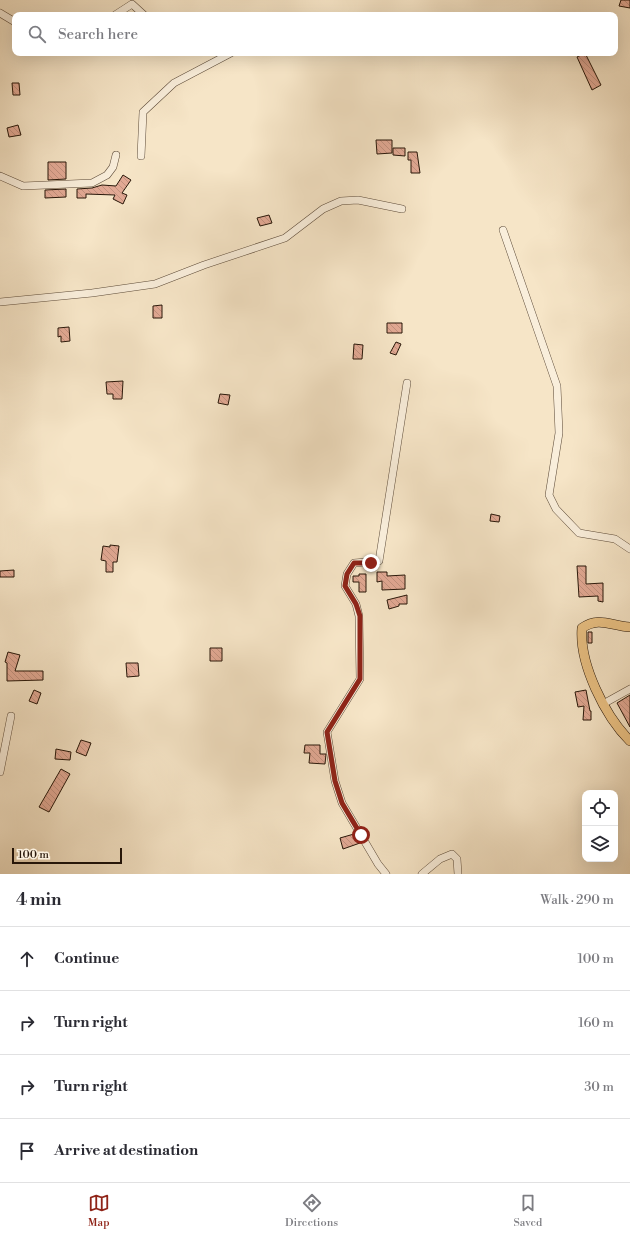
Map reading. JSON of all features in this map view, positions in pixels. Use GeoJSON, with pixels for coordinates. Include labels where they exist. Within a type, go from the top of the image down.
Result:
{"type":"FeatureCollection","features":[{"type":"Feature","properties":{"kind":"main road"},"geometry":{"type":"LineString","coordinates":[[630,627],[617,626],[600,621],[589,623],[582,628],[581,641],[596,692],[614,724],[630,741]]}},
{"type":"Feature","properties":{"kind":"street"},"geometry":{"type":"LineString","coordinates":[[120,12],[132,4],[141,12]]}},
{"type":"Feature","properties":{"kind":"street"},"geometry":{"type":"LineString","coordinates":[[0,13],[12,20]]}},
{"type":"Feature","properties":{"kind":"street"},"geometry":{"type":"LineString","coordinates":[[141,156],[143,112],[174,83],[225,56]]}},
{"type":"Feature","properties":{"kind":"street"},"geometry":{"type":"LineString","coordinates":[[0,176],[23,186],[92,183],[107,176],[113,167],[116,155]]}},
{"type":"Feature","properties":{"kind":"street"},"geometry":{"type":"LineString","coordinates":[[0,302],[92,293],[155,284],[204,265],[285,238],[323,209],[342,201],[358,200],[402,209]]}},
{"type":"Feature","properties":{"kind":"street"},"geometry":{"type":"LineString","coordinates":[[503,230],[557,386],[559,433],[549,496],[556,509],[579,533],[615,539],[630,549]]}},
{"type":"Feature","properties":{"kind":"street"},"geometry":{"type":"LineString","coordinates":[[386,874],[378,864],[342,803],[335,781],[327,732],[360,679],[360,616],[356,604],[345,586],[347,574],[354,563],[379,561],[408,383]]}},
{"type":"Feature","properties":{"kind":"street"},"geometry":{"type":"LineString","coordinates":[[603,704],[630,689]]}},
{"type":"Feature","properties":{"kind":"street"},"geometry":{"type":"LineString","coordinates":[[0,772],[11,716]]}},
{"type":"Feature","properties":{"kind":"street"},"geometry":{"type":"LineString","coordinates":[[422,874],[440,859],[452,854],[457,859],[458,874]]}},
{"type":"Feature","properties":{"kind":"building"},"geometry":{"type":"Polygon","coordinates":[[[621,0],[630,0],[630,8],[619,6],[621,0]]]}},
{"type":"Feature","properties":{"kind":"building"},"geometry":{"type":"Polygon","coordinates":[[[586,56],[601,85],[592,90],[577,57],[586,56]]]}},
{"type":"Feature","properties":{"kind":"building"},"geometry":{"type":"Polygon","coordinates":[[[12,83],[19,83],[20,95],[13,95],[12,83]]]}},
{"type":"Feature","properties":{"kind":"building"},"geometry":{"type":"Polygon","coordinates":[[[18,125],[21,135],[9,137],[7,128],[18,125]]]}},
{"type":"Feature","properties":{"kind":"building"},"geometry":{"type":"Polygon","coordinates":[[[376,140],[392,140],[392,153],[377,154],[376,140]]]}},
{"type":"Feature","properties":{"kind":"building"},"geometry":{"type":"Polygon","coordinates":[[[393,148],[405,148],[405,156],[393,155],[393,148]]]}},
{"type":"Feature","properties":{"kind":"building"},"geometry":{"type":"Polygon","coordinates":[[[408,152],[417,152],[420,173],[411,173],[411,160],[408,160],[408,152]]]}},
{"type":"Feature","properties":{"kind":"building"},"geometry":{"type":"Polygon","coordinates":[[[48,162],[66,162],[66,179],[48,180],[48,162]]]}},
{"type":"Feature","properties":{"kind":"building"},"geometry":{"type":"Polygon","coordinates":[[[123,175],[131,180],[122,193],[127,195],[123,204],[113,199],[115,195],[86,194],[86,198],[77,198],[77,189],[92,188],[102,185],[116,186],[123,175]]]}},
{"type":"Feature","properties":{"kind":"building"},"geometry":{"type":"Polygon","coordinates":[[[66,189],[66,197],[45,198],[45,190],[66,189]]]}},
{"type":"Feature","properties":{"kind":"building"},"geometry":{"type":"Polygon","coordinates":[[[269,215],[272,223],[260,226],[257,218],[269,215]]]}},
{"type":"Feature","properties":{"kind":"building"},"geometry":{"type":"Polygon","coordinates":[[[162,305],[162,318],[153,318],[153,306],[162,305]]]}},
{"type":"Feature","properties":{"kind":"building"},"geometry":{"type":"Polygon","coordinates":[[[387,323],[402,323],[402,333],[387,333],[387,323]]]}},
{"type":"Feature","properties":{"kind":"building"},"geometry":{"type":"Polygon","coordinates":[[[69,327],[70,341],[61,342],[61,336],[58,337],[58,328],[69,327]]]}},
{"type":"Feature","properties":{"kind":"building"},"geometry":{"type":"Polygon","coordinates":[[[396,342],[401,344],[396,355],[390,353],[396,342]]]}},
{"type":"Feature","properties":{"kind":"building"},"geometry":{"type":"Polygon","coordinates":[[[354,344],[363,345],[362,359],[353,359],[354,344]]]}},
{"type":"Feature","properties":{"kind":"building"},"geometry":{"type":"Polygon","coordinates":[[[123,381],[122,399],[113,399],[113,394],[107,394],[106,382],[123,381]]]}},
{"type":"Feature","properties":{"kind":"building"},"geometry":{"type":"Polygon","coordinates":[[[220,394],[230,395],[228,405],[218,403],[220,394]]]}},
{"type":"Feature","properties":{"kind":"building"},"geometry":{"type":"Polygon","coordinates":[[[491,514],[500,516],[499,522],[490,521],[491,514]]]}},
{"type":"Feature","properties":{"kind":"building"},"geometry":{"type":"Polygon","coordinates":[[[110,545],[119,546],[117,562],[113,562],[113,572],[106,572],[106,561],[101,560],[103,546],[110,547],[110,545]]]}},
{"type":"Feature","properties":{"kind":"building"},"geometry":{"type":"Polygon","coordinates":[[[577,566],[586,566],[586,584],[603,583],[603,602],[598,601],[598,596],[579,597],[577,566]]]}},
{"type":"Feature","properties":{"kind":"building"},"geometry":{"type":"Polygon","coordinates":[[[14,570],[14,577],[0,577],[0,571],[14,570]]]}},
{"type":"Feature","properties":{"kind":"building"},"geometry":{"type":"Polygon","coordinates":[[[377,572],[387,572],[387,576],[405,575],[405,589],[382,590],[382,581],[377,582],[377,572]]]}},
{"type":"Feature","properties":{"kind":"building"},"geometry":{"type":"Polygon","coordinates":[[[359,574],[366,574],[366,592],[359,592],[359,582],[353,582],[353,576],[359,576],[359,574]]]}},
{"type":"Feature","properties":{"kind":"building"},"geometry":{"type":"Polygon","coordinates":[[[407,595],[407,604],[399,604],[399,606],[389,609],[387,600],[407,595]]]}},
{"type":"Feature","properties":{"kind":"building"},"geometry":{"type":"Polygon","coordinates":[[[588,632],[592,632],[592,643],[588,643],[588,632]]]}},
{"type":"Feature","properties":{"kind":"building"},"geometry":{"type":"Polygon","coordinates":[[[210,648],[222,648],[222,661],[210,661],[210,648]]]}},
{"type":"Feature","properties":{"kind":"building"},"geometry":{"type":"Polygon","coordinates":[[[8,652],[20,655],[15,671],[43,671],[43,680],[7,681],[7,663],[5,662],[8,652]]]}},
{"type":"Feature","properties":{"kind":"building"},"geometry":{"type":"Polygon","coordinates":[[[126,663],[138,663],[139,676],[127,677],[126,663]]]}},
{"type":"Feature","properties":{"kind":"building"},"geometry":{"type":"Polygon","coordinates":[[[34,690],[41,693],[37,704],[29,701],[34,690]]]}},
{"type":"Feature","properties":{"kind":"building"},"geometry":{"type":"Polygon","coordinates":[[[586,690],[591,711],[591,720],[583,720],[584,706],[578,707],[575,692],[586,690]]]}},
{"type":"Feature","properties":{"kind":"building"},"geometry":{"type":"Polygon","coordinates":[[[630,695],[630,727],[617,703],[630,695]]]}},
{"type":"Feature","properties":{"kind":"building"},"geometry":{"type":"Polygon","coordinates":[[[81,740],[91,743],[86,756],[76,752],[81,740]]]}},
{"type":"Feature","properties":{"kind":"building"},"geometry":{"type":"Polygon","coordinates":[[[305,745],[320,745],[320,754],[326,754],[325,764],[309,763],[310,753],[304,753],[305,745]]]}},
{"type":"Feature","properties":{"kind":"building"},"geometry":{"type":"Polygon","coordinates":[[[56,749],[71,752],[70,760],[55,759],[56,749]]]}},
{"type":"Feature","properties":{"kind":"building"},"geometry":{"type":"Polygon","coordinates":[[[61,769],[70,774],[49,812],[39,807],[61,769]]]}},
{"type":"Feature","properties":{"kind":"building"},"geometry":{"type":"Polygon","coordinates":[[[354,834],[360,843],[343,849],[340,838],[354,834]]]}},
{"type":"Feature","properties":{"kind":"route"},"geometry":{"type":"LineString","coordinates":[[361,835],[342,803],[329,754],[327,732],[360,679],[360,616],[356,604],[345,586],[347,574],[354,563],[371,563]]}}]}
